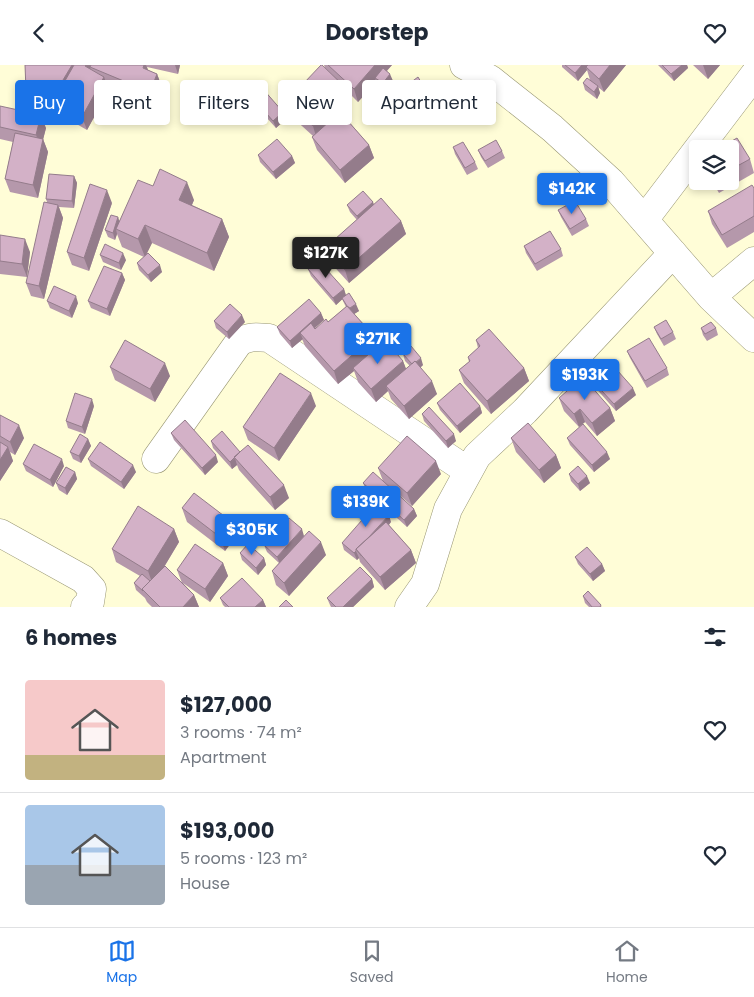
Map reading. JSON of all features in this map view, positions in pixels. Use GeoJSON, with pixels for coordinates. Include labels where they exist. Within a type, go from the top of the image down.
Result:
{"type":"FeatureCollection","features":[{"type":"Feature","properties":{"kind":"street"},"geometry":{"type":"LineString","coordinates":[[464,65],[490,79],[552,128],[610,182],[711,297],[754,338]]}},
{"type":"Feature","properties":{"kind":"street"},"geometry":{"type":"LineString","coordinates":[[644,220],[754,75]]}},
{"type":"Feature","properties":{"kind":"street"},"geometry":{"type":"LineString","coordinates":[[409,607],[425,584],[448,509],[477,456],[525,411],[673,253]]}},
{"type":"Feature","properties":{"kind":"street"},"geometry":{"type":"LineString","coordinates":[[711,297],[754,261]]}},
{"type":"Feature","properties":{"kind":"street"},"geometry":{"type":"LineString","coordinates":[[156,459],[239,342],[249,337],[269,337],[468,471]]}},
{"type":"Feature","properties":{"kind":"street"},"geometry":{"type":"LineString","coordinates":[[0,533],[83,579],[92,589],[90,602],[85,607]]}},
{"type":"Feature","properties":{"kind":"building"},"geometry":{"type":"Polygon","coordinates":[[[25,65],[72,65],[63,80],[26,80],[25,65]]]}},
{"type":"Feature","properties":{"kind":"building"},"geometry":{"type":"Polygon","coordinates":[[[74,65],[86,65],[104,77],[102,80],[94,80],[94,95],[84,113],[84,80],[65,80],[74,65]]]}},
{"type":"Feature","properties":{"kind":"building"},"geometry":{"type":"Polygon","coordinates":[[[91,65],[144,65],[143,68],[157,74],[155,80],[121,80],[90,67],[91,65]]]}},
{"type":"Feature","properties":{"kind":"building"},"geometry":{"type":"Polygon","coordinates":[[[322,65],[338,80],[307,80],[322,65]]]}},
{"type":"Feature","properties":{"kind":"building"},"geometry":{"type":"Polygon","coordinates":[[[328,65],[375,65],[354,89],[352,87],[352,80],[344,80],[328,65]]]}},
{"type":"Feature","properties":{"kind":"building"},"geometry":{"type":"Polygon","coordinates":[[[565,65],[582,65],[575,73],[565,65]]]}},
{"type":"Feature","properties":{"kind":"building"},"geometry":{"type":"Polygon","coordinates":[[[588,65],[610,65],[599,79],[586,67],[588,65]]]}},
{"type":"Feature","properties":{"kind":"building"},"geometry":{"type":"Polygon","coordinates":[[[662,65],[682,65],[671,74],[662,65]]]}},
{"type":"Feature","properties":{"kind":"building"},"geometry":{"type":"Polygon","coordinates":[[[383,68],[390,74],[385,80],[375,78],[383,68]]]}},
{"type":"Feature","properties":{"kind":"building"},"geometry":{"type":"Polygon","coordinates":[[[587,78],[598,86],[594,92],[583,83],[587,78]]]}},
{"type":"Feature","properties":{"kind":"building"},"geometry":{"type":"Polygon","coordinates":[[[268,95],[278,106],[278,116],[273,121],[268,115],[268,95]]]}},
{"type":"Feature","properties":{"kind":"building"},"geometry":{"type":"Polygon","coordinates":[[[0,106],[15,109],[15,125],[38,125],[36,135],[0,127],[0,106]]]}},
{"type":"Feature","properties":{"kind":"building"},"geometry":{"type":"Polygon","coordinates":[[[325,125],[351,125],[369,145],[340,170],[312,137],[325,125]]]}},
{"type":"Feature","properties":{"kind":"building"},"geometry":{"type":"Polygon","coordinates":[[[15,133],[43,139],[33,185],[5,179],[15,133]]]}},
{"type":"Feature","properties":{"kind":"building"},"geometry":{"type":"Polygon","coordinates":[[[277,139],[292,156],[273,172],[258,155],[277,139]]]}},
{"type":"Feature","properties":{"kind":"building"},"geometry":{"type":"Polygon","coordinates":[[[496,140],[502,151],[485,161],[478,150],[496,140]]]}},
{"type":"Feature","properties":{"kind":"building"},"geometry":{"type":"Polygon","coordinates":[[[739,141],[750,159],[739,165],[739,141]]]}},
{"type":"Feature","properties":{"kind":"building"},"geometry":{"type":"Polygon","coordinates":[[[463,142],[475,162],[465,168],[453,147],[463,142]]]}},
{"type":"Feature","properties":{"kind":"building"},"geometry":{"type":"Polygon","coordinates":[[[160,169],[187,182],[179,200],[222,219],[207,253],[145,225],[138,239],[116,229],[138,180],[153,186],[160,169]]]}},
{"type":"Feature","properties":{"kind":"building"},"geometry":{"type":"Polygon","coordinates":[[[49,174],[74,176],[72,201],[46,199],[49,174]]]}},
{"type":"Feature","properties":{"kind":"building"},"geometry":{"type":"Polygon","coordinates":[[[90,184],[107,190],[84,258],[67,252],[90,184]]]}},
{"type":"Feature","properties":{"kind":"building"},"geometry":{"type":"Polygon","coordinates":[[[752,185],[754,188],[754,216],[722,235],[708,211],[752,185]]]}},
{"type":"Feature","properties":{"kind":"building"},"geometry":{"type":"Polygon","coordinates":[[[363,191],[373,202],[357,216],[347,205],[363,191]]]}},
{"type":"Feature","properties":{"kind":"building"},"geometry":{"type":"Polygon","coordinates":[[[381,198],[401,221],[345,270],[325,248],[381,198]]]}},
{"type":"Feature","properties":{"kind":"building"},"geometry":{"type":"Polygon","coordinates":[[[575,201],[586,219],[570,229],[558,210],[575,201]]]}},
{"type":"Feature","properties":{"kind":"building"},"geometry":{"type":"Polygon","coordinates":[[[44,202],[58,205],[39,286],[26,283],[44,202]]]}},
{"type":"Feature","properties":{"kind":"building"},"geometry":{"type":"Polygon","coordinates":[[[111,215],[118,217],[113,233],[105,230],[111,215]]]}},
{"type":"Feature","properties":{"kind":"building"},"geometry":{"type":"Polygon","coordinates":[[[550,231],[561,249],[535,264],[524,246],[550,231]]]}},
{"type":"Feature","properties":{"kind":"building"},"geometry":{"type":"Polygon","coordinates":[[[0,235],[25,239],[22,264],[0,261],[0,235]]]}},
{"type":"Feature","properties":{"kind":"building"},"geometry":{"type":"Polygon","coordinates":[[[105,244],[123,253],[119,263],[100,255],[105,244]]]}},
{"type":"Feature","properties":{"kind":"building"},"geometry":{"type":"Polygon","coordinates":[[[148,253],[160,265],[148,275],[137,263],[148,253]]]}},
{"type":"Feature","properties":{"kind":"building"},"geometry":{"type":"Polygon","coordinates":[[[318,260],[344,289],[333,298],[308,269],[318,260]]]}},
{"type":"Feature","properties":{"kind":"building"},"geometry":{"type":"Polygon","coordinates":[[[104,266],[122,273],[107,309],[88,301],[104,266]]]}},
{"type":"Feature","properties":{"kind":"building"},"geometry":{"type":"Polygon","coordinates":[[[54,286],[76,296],[69,311],[47,301],[54,286]]]}},
{"type":"Feature","properties":{"kind":"building"},"geometry":{"type":"Polygon","coordinates":[[[349,293],[356,304],[350,308],[342,298],[349,293]]]}},
{"type":"Feature","properties":{"kind":"building"},"geometry":{"type":"Polygon","coordinates":[[[309,299],[321,313],[290,341],[277,327],[309,299]]]}},
{"type":"Feature","properties":{"kind":"building"},"geometry":{"type":"Polygon","coordinates":[[[230,304],[242,315],[227,332],[214,321],[230,304]]]}},
{"type":"Feature","properties":{"kind":"building"},"geometry":{"type":"Polygon","coordinates":[[[347,306],[374,336],[334,371],[300,333],[311,323],[315,329],[326,319],[328,322],[347,306]]]}},
{"type":"Feature","properties":{"kind":"building"},"geometry":{"type":"Polygon","coordinates":[[[666,320],[673,332],[661,339],[654,327],[666,320]]]}},
{"type":"Feature","properties":{"kind":"building"},"geometry":{"type":"Polygon","coordinates":[[[711,322],[716,328],[705,334],[701,328],[711,322]]]}},
{"type":"Feature","properties":{"kind":"building"},"geometry":{"type":"Polygon","coordinates":[[[489,329],[524,368],[487,401],[459,370],[470,361],[468,357],[480,346],[476,340],[489,329]]]}},
{"type":"Feature","properties":{"kind":"building"},"geometry":{"type":"Polygon","coordinates":[[[649,338],[667,368],[645,381],[627,351],[649,338]]]}},
{"type":"Feature","properties":{"kind":"building"},"geometry":{"type":"Polygon","coordinates":[[[125,340],[165,363],[150,389],[110,367],[125,340]]]}},
{"type":"Feature","properties":{"kind":"building"},"geometry":{"type":"Polygon","coordinates":[[[385,340],[403,361],[371,389],[353,368],[385,340]]]}},
{"type":"Feature","properties":{"kind":"building"},"geometry":{"type":"Polygon","coordinates":[[[411,346],[421,358],[412,364],[403,354],[411,346]]]}},
{"type":"Feature","properties":{"kind":"building"},"geometry":{"type":"Polygon","coordinates":[[[415,361],[432,381],[404,406],[386,386],[415,361]]]}},
{"type":"Feature","properties":{"kind":"building"},"geometry":{"type":"Polygon","coordinates":[[[609,361],[633,388],[614,404],[590,378],[609,361]]]}},
{"type":"Feature","properties":{"kind":"building"},"geometry":{"type":"Polygon","coordinates":[[[280,373],[311,393],[274,448],[243,427],[280,373]]]}},
{"type":"Feature","properties":{"kind":"building"},"geometry":{"type":"Polygon","coordinates":[[[583,377],[610,408],[592,423],[580,409],[574,414],[559,398],[583,377]]]}},
{"type":"Feature","properties":{"kind":"building"},"geometry":{"type":"Polygon","coordinates":[[[460,383],[480,406],[457,426],[437,403],[460,383]]]}},
{"type":"Feature","properties":{"kind":"building"},"geometry":{"type":"Polygon","coordinates":[[[75,393],[92,399],[82,427],[66,421],[75,393]]]}},
{"type":"Feature","properties":{"kind":"building"},"geometry":{"type":"Polygon","coordinates":[[[429,407],[454,434],[446,441],[422,414],[429,407]]]}},
{"type":"Feature","properties":{"kind":"building"},"geometry":{"type":"Polygon","coordinates":[[[0,415],[19,425],[10,442],[0,436],[0,415]]]}},
{"type":"Feature","properties":{"kind":"building"},"geometry":{"type":"Polygon","coordinates":[[[185,420],[216,455],[202,468],[171,433],[185,420]]]}},
{"type":"Feature","properties":{"kind":"building"},"geometry":{"type":"Polygon","coordinates":[[[528,423],[556,455],[539,470],[511,438],[528,423]]]}},
{"type":"Feature","properties":{"kind":"building"},"geometry":{"type":"Polygon","coordinates":[[[583,424],[607,452],[592,465],[567,438],[583,424]]]}},
{"type":"Feature","properties":{"kind":"building"},"geometry":{"type":"Polygon","coordinates":[[[222,431],[240,452],[230,462],[211,441],[222,431]]]}},
{"type":"Feature","properties":{"kind":"building"},"geometry":{"type":"Polygon","coordinates":[[[80,434],[88,439],[79,456],[70,452],[80,434]]]}},
{"type":"Feature","properties":{"kind":"building"},"geometry":{"type":"Polygon","coordinates":[[[407,436],[436,461],[407,493],[378,468],[407,436]]]}},
{"type":"Feature","properties":{"kind":"building"},"geometry":{"type":"Polygon","coordinates":[[[0,442],[8,447],[0,460],[0,442]]]}},
{"type":"Feature","properties":{"kind":"building"},"geometry":{"type":"Polygon","coordinates":[[[100,442],[133,465],[121,482],[88,459],[100,442]]]}},
{"type":"Feature","properties":{"kind":"building"},"geometry":{"type":"Polygon","coordinates":[[[34,444],[62,459],[50,480],[23,464],[34,444]]]}},
{"type":"Feature","properties":{"kind":"building"},"geometry":{"type":"Polygon","coordinates":[[[248,445],[284,485],[270,497],[234,457],[248,445]]]}},
{"type":"Feature","properties":{"kind":"building"},"geometry":{"type":"Polygon","coordinates":[[[578,466],[587,476],[578,484],[569,474],[578,466]]]}},
{"type":"Feature","properties":{"kind":"building"},"geometry":{"type":"Polygon","coordinates":[[[66,467],[75,472],[65,488],[56,483],[66,467]]]}},
{"type":"Feature","properties":{"kind":"building"},"geometry":{"type":"Polygon","coordinates":[[[373,472],[414,509],[404,520],[363,483],[373,472]]]}},
{"type":"Feature","properties":{"kind":"building"},"geometry":{"type":"Polygon","coordinates":[[[194,493],[232,522],[220,537],[182,508],[194,493]]]}},
{"type":"Feature","properties":{"kind":"building"},"geometry":{"type":"Polygon","coordinates":[[[376,504],[389,515],[354,553],[342,543],[376,504]]]}},
{"type":"Feature","properties":{"kind":"building"},"geometry":{"type":"Polygon","coordinates":[[[138,506],[174,529],[148,571],[112,549],[138,506]]]}},
{"type":"Feature","properties":{"kind":"building"},"geometry":{"type":"Polygon","coordinates":[[[289,518],[302,529],[277,557],[264,545],[289,518]]]}},
{"type":"Feature","properties":{"kind":"building"},"geometry":{"type":"Polygon","coordinates":[[[386,522],[411,550],[380,577],[356,549],[386,522]]]}},
{"type":"Feature","properties":{"kind":"building"},"geometry":{"type":"Polygon","coordinates":[[[309,531],[321,542],[284,583],[272,571],[309,531]]]}},
{"type":"Feature","properties":{"kind":"building"},"geometry":{"type":"Polygon","coordinates":[[[195,544],[223,563],[205,589],[177,570],[195,544]]]}},
{"type":"Feature","properties":{"kind":"building"},"geometry":{"type":"Polygon","coordinates":[[[248,544],[264,558],[256,568],[240,553],[248,544]]]}},
{"type":"Feature","properties":{"kind":"building"},"geometry":{"type":"Polygon","coordinates":[[[587,547],[602,564],[590,574],[575,557],[587,547]]]}},
{"type":"Feature","properties":{"kind":"building"},"geometry":{"type":"Polygon","coordinates":[[[165,566],[194,595],[183,607],[160,607],[142,589],[165,566]]]}},
{"type":"Feature","properties":{"kind":"building"},"geometry":{"type":"Polygon","coordinates":[[[360,567],[372,579],[343,607],[336,607],[327,598],[360,567]]]}},
{"type":"Feature","properties":{"kind":"building"},"geometry":{"type":"Polygon","coordinates":[[[142,574],[150,581],[142,589],[143,591],[134,583],[142,574]]]}},
{"type":"Feature","properties":{"kind":"building"},"geometry":{"type":"Polygon","coordinates":[[[242,578],[263,600],[255,607],[229,607],[220,598],[242,578]]]}},
{"type":"Feature","properties":{"kind":"building"},"geometry":{"type":"Polygon","coordinates":[[[588,591],[601,605],[600,607],[592,607],[583,596],[588,591]]]}},
{"type":"Feature","properties":{"kind":"building"},"geometry":{"type":"Polygon","coordinates":[[[286,600],[293,607],[279,607],[286,600]]]}}]}
